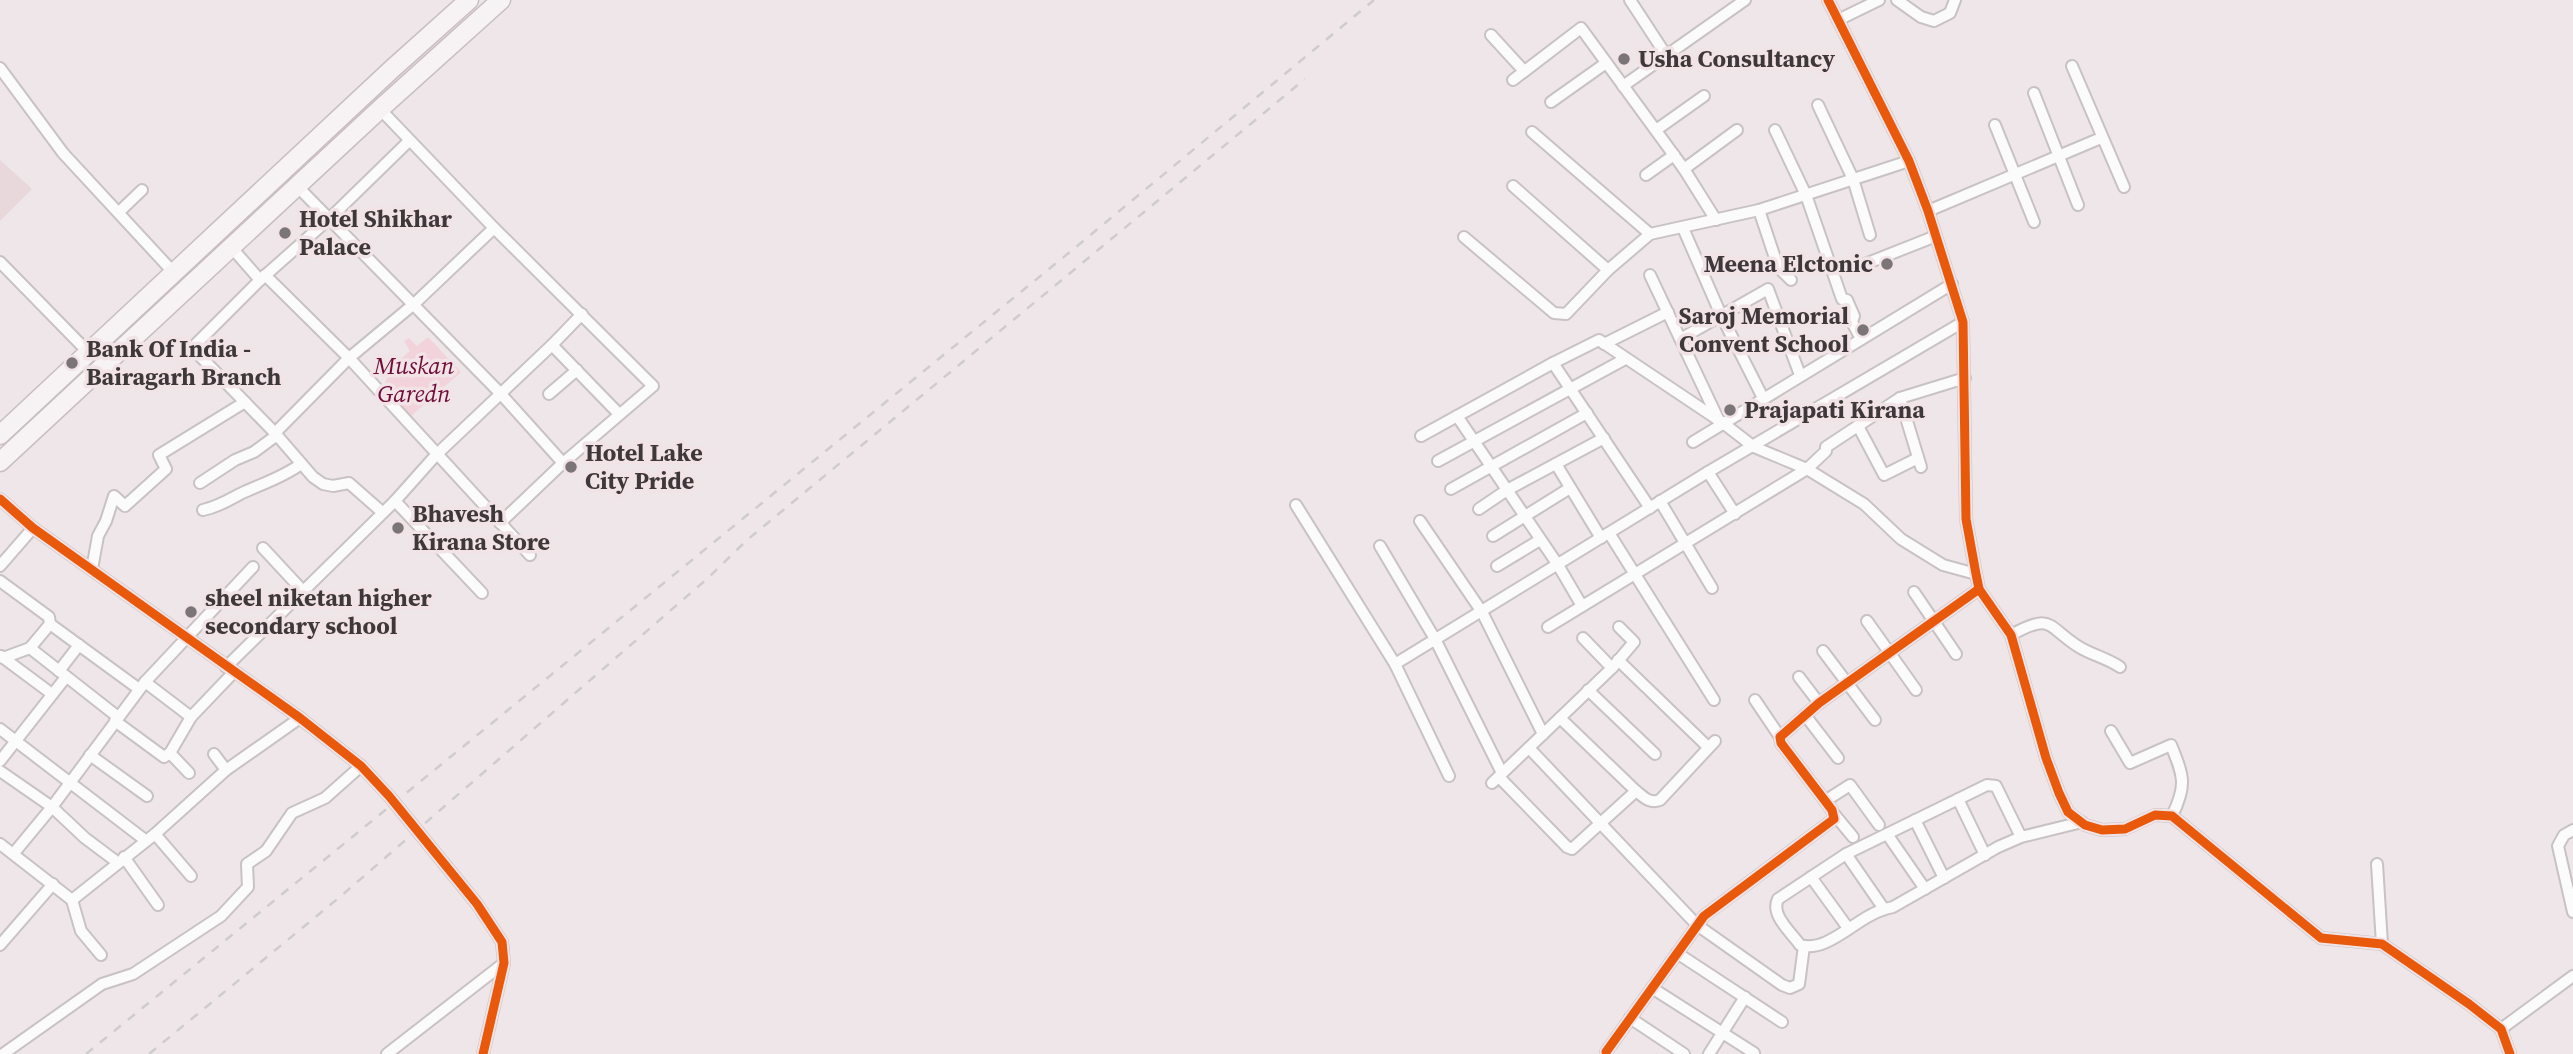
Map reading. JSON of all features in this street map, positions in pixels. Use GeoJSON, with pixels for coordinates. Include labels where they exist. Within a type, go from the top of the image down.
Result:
{"type":"FeatureCollection","features":[{"type":"Feature","properties":{"kind":"main road"},"geometry":{"type":"LineString","coordinates":[[0,435],[469,0]]}},
{"type":"Feature","properties":{"kind":"main road"},"geometry":{"type":"LineString","coordinates":[[0,462],[501,0]]}},
{"type":"Feature","properties":{"kind":"street"},"geometry":{"type":"LineString","coordinates":[[1630,0],[1666,55]]}},
{"type":"Feature","properties":{"kind":"street"},"geometry":{"type":"LineString","coordinates":[[1623,86],[1745,0]]}},
{"type":"Feature","properties":{"kind":"street"},"geometry":{"type":"LineString","coordinates":[[1828,0],[1909,161],[1952,284],[1963,323],[1966,519],[1979,589],[2011,635],[2050,770],[2068,812],[2081,822],[2102,830],[2124,829],[2155,815],[2172,816],[2322,937],[2382,944],[2501,1029],[2510,1054]]}},
{"type":"Feature","properties":{"kind":"street"},"geometry":{"type":"LineString","coordinates":[[1838,20],[1879,0]]}},
{"type":"Feature","properties":{"kind":"street"},"geometry":{"type":"LineString","coordinates":[[1897,0],[1921,17],[1934,21],[1950,13],[1955,0]]}},
{"type":"Feature","properties":{"kind":"street"},"geometry":{"type":"LineString","coordinates":[[1513,80],[1581,28],[1684,169],[1716,220]]}},
{"type":"Feature","properties":{"kind":"street"},"geometry":{"type":"LineString","coordinates":[[1491,35],[1524,71]]}},
{"type":"Feature","properties":{"kind":"street"},"geometry":{"type":"LineString","coordinates":[[1551,102],[1606,63]]}},
{"type":"Feature","properties":{"kind":"street"},"geometry":{"type":"LineString","coordinates":[[2072,66],[2124,187]]}},
{"type":"Feature","properties":{"kind":"street"},"geometry":{"type":"LineString","coordinates":[[0,68],[63,153],[174,274]]}},
{"type":"Feature","properties":{"kind":"street"},"geometry":{"type":"LineString","coordinates":[[2034,93],[2078,205]]}},
{"type":"Feature","properties":{"kind":"street"},"geometry":{"type":"LineString","coordinates":[[1656,130],[1704,96]]}},
{"type":"Feature","properties":{"kind":"street"},"geometry":{"type":"LineString","coordinates":[[1818,105],[1853,179],[1870,234]]}},
{"type":"Feature","properties":{"kind":"street"},"geometry":{"type":"LineString","coordinates":[[380,109],[494,228],[653,386],[563,463],[500,523]]}},
{"type":"Feature","properties":{"kind":"street"},"geometry":{"type":"LineString","coordinates":[[1996,125],[2034,222]]}},
{"type":"Feature","properties":{"kind":"street"},"geometry":{"type":"LineString","coordinates":[[1684,169],[1737,130]]}},
{"type":"Feature","properties":{"kind":"street"},"geometry":{"type":"LineString","coordinates":[[1775,130],[1806,195],[1842,299],[1847,300],[1854,316],[1852,322],[1861,339]]}},
{"type":"Feature","properties":{"kind":"street"},"geometry":{"type":"LineString","coordinates":[[1532,132],[1650,234]]}},
{"type":"Feature","properties":{"kind":"street"},"geometry":{"type":"LineString","coordinates":[[1928,211],[2101,138]]}},
{"type":"Feature","properties":{"kind":"street"},"geometry":{"type":"LineString","coordinates":[[382,512],[349,483],[333,486],[323,484],[313,477],[276,434],[197,353],[194,346],[262,277],[330,218],[410,141]]}},
{"type":"Feature","properties":{"kind":"street"},"geometry":{"type":"LineString","coordinates":[[1646,175],[1674,155]]}},
{"type":"Feature","properties":{"kind":"street"},"geometry":{"type":"LineString","coordinates":[[1464,237],[1554,313],[1566,314],[1608,270],[1650,234],[1759,210],[1909,161]]}},
{"type":"Feature","properties":{"kind":"street"},"geometry":{"type":"LineString","coordinates":[[297,186],[500,393],[563,463]]}},
{"type":"Feature","properties":{"kind":"street"},"geometry":{"type":"LineString","coordinates":[[1513,186],[1608,270]]}},
{"type":"Feature","properties":{"kind":"street"},"geometry":{"type":"LineString","coordinates":[[119,212],[142,190]]}},
{"type":"Feature","properties":{"kind":"street"},"geometry":{"type":"LineString","coordinates":[[1759,210],[1778,267],[1791,280]]}},
{"type":"Feature","properties":{"kind":"street"},"geometry":{"type":"LineString","coordinates":[[200,483],[235,460],[254,452],[276,434],[349,358],[414,304],[494,228]]}},
{"type":"Feature","properties":{"kind":"street"},"geometry":{"type":"LineString","coordinates":[[1683,228],[1721,315],[1763,398]]}},
{"type":"Feature","properties":{"kind":"street"},"geometry":{"type":"LineString","coordinates":[[1860,266],[1936,236]]}},
{"type":"Feature","properties":{"kind":"street"},"geometry":{"type":"LineString","coordinates":[[232,248],[349,358],[530,555]]}},
{"type":"Feature","properties":{"kind":"street"},"geometry":{"type":"LineString","coordinates":[[0,262],[88,352]]}},
{"type":"Feature","properties":{"kind":"street"},"geometry":{"type":"LineString","coordinates":[[1650,275],[1721,422]]}},
{"type":"Feature","properties":{"kind":"street"},"geometry":{"type":"LineString","coordinates":[[1693,442],[1721,422],[1952,284]]}},
{"type":"Feature","properties":{"kind":"street"},"geometry":{"type":"LineString","coordinates":[[1682,338],[1768,289],[1800,375]]}},
{"type":"Feature","properties":{"kind":"street"},"geometry":{"type":"LineString","coordinates":[[1604,344],[1668,312]]}},
{"type":"Feature","properties":{"kind":"street"},"geometry":{"type":"LineString","coordinates":[[30,648],[164,757],[170,753],[191,717],[229,670],[302,590],[582,314]]}},
{"type":"Feature","properties":{"kind":"street"},"geometry":{"type":"LineString","coordinates":[[1395,664],[1708,472],[1963,323]]}},
{"type":"Feature","properties":{"kind":"street"},"geometry":{"type":"LineString","coordinates":[[1421,436],[1599,340],[1754,447],[1807,469],[1864,504],[1901,539],[1943,565],[1976,574]]}},
{"type":"Feature","properties":{"kind":"street"},"geometry":{"type":"LineString","coordinates":[[552,345],[619,414]]}},
{"type":"Feature","properties":{"kind":"street"},"geometry":{"type":"LineString","coordinates":[[1438,461],[1625,359]]}},
{"type":"Feature","properties":{"kind":"street"},"geometry":{"type":"LineString","coordinates":[[1553,363],[1650,508]]}},
{"type":"Feature","properties":{"kind":"street"},"geometry":{"type":"LineString","coordinates":[[549,394],[577,370]]}},
{"type":"Feature","properties":{"kind":"street"},"geometry":{"type":"LineString","coordinates":[[1548,627],[1807,469],[1826,451],[1826,447],[1900,398],[1965,378]]}},
{"type":"Feature","properties":{"kind":"street"},"geometry":{"type":"LineString","coordinates":[[1858,426],[1884,475],[1920,463],[1900,398]]}},
{"type":"Feature","properties":{"kind":"street"},"geometry":{"type":"LineString","coordinates":[[92,569],[98,536],[114,496],[125,506],[166,469],[159,455],[245,402]]}},
{"type":"Feature","properties":{"kind":"street"},"geometry":{"type":"LineString","coordinates":[[1451,489],[1587,413]]}},
{"type":"Feature","properties":{"kind":"street"},"geometry":{"type":"LineString","coordinates":[[1457,416],[1558,565],[1582,606]]}},
{"type":"Feature","properties":{"kind":"street"},"geometry":{"type":"LineString","coordinates":[[1479,509],[1507,490],[1605,438]]}},
{"type":"Feature","properties":{"kind":"street"},"geometry":{"type":"LineString","coordinates":[[203,510],[215,508],[283,477],[301,464]]}},
{"type":"Feature","properties":{"kind":"street"},"geometry":{"type":"LineString","coordinates":[[1556,464],[1570,488],[1634,574],[1714,700]]}},
{"type":"Feature","properties":{"kind":"street"},"geometry":{"type":"LineString","coordinates":[[1708,472],[1735,513]]}},
{"type":"Feature","properties":{"kind":"street"},"geometry":{"type":"LineString","coordinates":[[1493,536],[1570,488]]}},
{"type":"Feature","properties":{"kind":"street"},"geometry":{"type":"LineString","coordinates":[[0,499],[33,528],[300,718],[361,766],[394,801],[489,921],[502,942],[504,963],[483,1054]]}},
{"type":"Feature","properties":{"kind":"street"},"geometry":{"type":"LineString","coordinates":[[395,501],[482,593]]}},
{"type":"Feature","properties":{"kind":"street"},"geometry":{"type":"LineString","coordinates":[[1660,501],[1712,588]]}},
{"type":"Feature","properties":{"kind":"street"},"geometry":{"type":"LineString","coordinates":[[1296,505],[1395,664],[1448,776]]}},
{"type":"Feature","properties":{"kind":"street"},"geometry":{"type":"LineString","coordinates":[[1420,521],[1482,612],[1543,734]]}},
{"type":"Feature","properties":{"kind":"street"},"geometry":{"type":"LineString","coordinates":[[0,566],[33,528]]}},
{"type":"Feature","properties":{"kind":"street"},"geometry":{"type":"LineString","coordinates":[[1497,566],[1540,540]]}},
{"type":"Feature","properties":{"kind":"street"},"geometry":{"type":"LineString","coordinates":[[1380,546],[1435,639],[1498,778],[1567,847],[1575,848],[1636,791]]}},
{"type":"Feature","properties":{"kind":"street"},"geometry":{"type":"LineString","coordinates":[[263,548],[302,590]]}},
{"type":"Feature","properties":{"kind":"street"},"geometry":{"type":"LineString","coordinates":[[101,955],[81,931],[72,900],[5,851],[52,807],[142,686],[253,567]]}},
{"type":"Feature","properties":{"kind":"street"},"geometry":{"type":"LineString","coordinates":[[0,581],[49,617],[50,624],[79,645],[191,717]]}},
{"type":"Feature","properties":{"kind":"street"},"geometry":{"type":"LineString","coordinates":[[1780,737],[1819,704],[1979,589]]}},
{"type":"Feature","properties":{"kind":"street"},"geometry":{"type":"LineString","coordinates":[[1914,592],[1956,654]]}},
{"type":"Feature","properties":{"kind":"street"},"geometry":{"type":"LineString","coordinates":[[1867,621],[1916,690]]}},
{"type":"Feature","properties":{"kind":"street"},"geometry":{"type":"LineString","coordinates":[[2011,635],[2031,624],[2044,622],[2081,649],[2110,660],[2120,667]]}},
{"type":"Feature","properties":{"kind":"street"},"geometry":{"type":"LineString","coordinates":[[2,657],[30,648],[50,624]]}},
{"type":"Feature","properties":{"kind":"street"},"geometry":{"type":"LineString","coordinates":[[1498,778],[1588,691],[1634,642],[1619,627]]}},
{"type":"Feature","properties":{"kind":"street"},"geometry":{"type":"LineString","coordinates":[[1560,718],[1648,801],[1660,800],[1712,744],[1583,638]]}},
{"type":"Feature","properties":{"kind":"street"},"geometry":{"type":"LineString","coordinates":[[0,761],[52,695],[79,645]]}},
{"type":"Feature","properties":{"kind":"street"},"geometry":{"type":"LineString","coordinates":[[1823,651],[1875,720]]}},
{"type":"Feature","properties":{"kind":"street"},"geometry":{"type":"LineString","coordinates":[[2,657],[52,695]]}},
{"type":"Feature","properties":{"kind":"street"},"geometry":{"type":"LineString","coordinates":[[1799,677],[1819,704]]}},
{"type":"Feature","properties":{"kind":"street"},"geometry":{"type":"LineString","coordinates":[[1588,691],[1656,754]]}},
{"type":"Feature","properties":{"kind":"street"},"geometry":{"type":"LineString","coordinates":[[1755,700],[1780,737],[1781,743],[1853,837]]}},
{"type":"Feature","properties":{"kind":"street"},"geometry":{"type":"LineString","coordinates":[[1805,715],[1838,758]]}},
{"type":"Feature","properties":{"kind":"street"},"geometry":{"type":"LineString","coordinates":[[72,900],[150,837],[226,770],[300,718]]}},
{"type":"Feature","properties":{"kind":"street"},"geometry":{"type":"LineString","coordinates":[[0,729],[70,782],[150,837],[191,876]]}},
{"type":"Feature","properties":{"kind":"street"},"geometry":{"type":"LineString","coordinates":[[2111,731],[2130,763],[2171,745],[2180,766],[2183,793],[2172,816]]}},
{"type":"Feature","properties":{"kind":"street"},"geometry":{"type":"LineString","coordinates":[[1529,748],[1697,925],[1790,988],[1799,984],[1804,946]]}},
{"type":"Feature","properties":{"kind":"street"},"geometry":{"type":"LineString","coordinates":[[170,753],[189,773]]}},
{"type":"Feature","properties":{"kind":"street"},"geometry":{"type":"LineString","coordinates":[[214,754],[226,770]]}},
{"type":"Feature","properties":{"kind":"street"},"geometry":{"type":"LineString","coordinates":[[90,755],[146,796]]}},
{"type":"Feature","properties":{"kind":"street"},"geometry":{"type":"LineString","coordinates":[[4,1054],[102,985],[139,970],[221,916],[248,887],[247,864],[266,851],[292,813],[325,797],[361,766]]}},
{"type":"Feature","properties":{"kind":"street"},"geometry":{"type":"LineString","coordinates":[[0,771],[52,807],[85,838],[120,859],[158,905]]}},
{"type":"Feature","properties":{"kind":"street"},"geometry":{"type":"LineString","coordinates":[[1825,801],[1850,785],[1925,889]]}},
{"type":"Feature","properties":{"kind":"street"},"geometry":{"type":"LineString","coordinates":[[2021,837],[1996,786],[1987,785],[1915,820],[1883,829],[1779,899],[1775,909],[1800,944],[1804,946],[1826,941],[2021,837],[2081,822]]}},
{"type":"Feature","properties":{"kind":"street"},"geometry":{"type":"LineString","coordinates":[[1958,799],[1985,855]]}},
{"type":"Feature","properties":{"kind":"street"},"geometry":{"type":"LineString","coordinates":[[1606,1052],[1704,916],[1828,824],[1834,814]]}},
{"type":"Feature","properties":{"kind":"street"},"geometry":{"type":"LineString","coordinates":[[1915,820],[1944,878]]}},
{"type":"Feature","properties":{"kind":"street"},"geometry":{"type":"LineString","coordinates":[[2573,830],[2564,835],[2558,846],[2573,912]]}},
{"type":"Feature","properties":{"kind":"street"},"geometry":{"type":"LineString","coordinates":[[1846,854],[1884,909]]}},
{"type":"Feature","properties":{"kind":"street"},"geometry":{"type":"LineString","coordinates":[[2377,864],[2382,944]]}},
{"type":"Feature","properties":{"kind":"street"},"geometry":{"type":"LineString","coordinates":[[1811,877],[1848,928]]}},
{"type":"Feature","properties":{"kind":"street"},"geometry":{"type":"LineString","coordinates":[[0,945],[53,884]]}},
{"type":"Feature","properties":{"kind":"street"},"geometry":{"type":"LineString","coordinates":[[1677,953],[1782,1021]]}},
{"type":"Feature","properties":{"kind":"street"},"geometry":{"type":"LineString","coordinates":[[387,1054],[504,963]]}},
{"type":"Feature","properties":{"kind":"street"},"geometry":{"type":"LineString","coordinates":[[2501,1029],[2573,976]]}},
{"type":"Feature","properties":{"kind":"street"},"geometry":{"type":"LineString","coordinates":[[1652,988],[1754,1053]]}},
{"type":"Feature","properties":{"kind":"street"},"geometry":{"type":"LineString","coordinates":[[1709,1054],[1745,997]]}},
{"type":"Feature","properties":{"kind":"street"},"geometry":{"type":"LineString","coordinates":[[1630,1018],[1684,1054]]}},
{"type":"Feature","properties":{"kind":"shaded area"},"geometry":{"type":"Polygon","coordinates":[[[0,160],[32,189],[0,221],[0,160]]]}},
{"type":"Feature","properties":{"kind":"green space","name":"Muskan Garedn"},"geometry":{"type":"Polygon","coordinates":[[[428,337],[461,372],[411,416],[384,385],[391,368],[410,351],[404,341],[409,338],[417,346],[428,337]]]}},
{"type":"Feature","properties":{"kind":"railway"},"geometry":{"type":"LineString","coordinates":[[86,1054],[1076,247],[1374,0]]}},
{"type":"Feature","properties":{"kind":"railway"},"geometry":{"type":"LineString","coordinates":[[149,1054],[341,896],[708,578],[747,540],[1305,79]]}},
{"type":"Feature","properties":{"kind":"cycle path"},"geometry":{"type":"LineString","coordinates":[[1828,0],[1909,161],[1928,211],[1963,322],[1966,519],[1979,589],[2011,635],[2046,758],[2068,812],[2085,825],[2102,830],[2125,829],[2155,815],[2172,816],[2321,938],[2382,944],[2469,1004],[2501,1029],[2510,1054]]}},
{"type":"Feature","properties":{"kind":"cycle path"},"geometry":{"type":"LineString","coordinates":[[0,499],[33,528],[300,718],[361,766],[389,796],[477,904],[502,942],[504,963],[483,1054]]}},
{"type":"Feature","properties":{"kind":"cycle path"},"geometry":{"type":"LineString","coordinates":[[1606,1052],[1704,916],[1834,819],[1832,810],[1781,743],[1780,737],[1819,703],[1979,589]]}},
{"type":"Feature","properties":{"kind":"place","name":"Usha Consultancy"},"geometry":{"type":"Point","coordinates":[1624,59]}},
{"type":"Feature","properties":{"kind":"place","name":"Hotel Shikhar Palace"},"geometry":{"type":"Point","coordinates":[285,233]}},
{"type":"Feature","properties":{"kind":"place","name":"Meena Elctonic"},"geometry":{"type":"Point","coordinates":[1887,264]}},
{"type":"Feature","properties":{"kind":"place","name":"Saroj Memorial Convent School"},"geometry":{"type":"Point","coordinates":[1863,330]}},
{"type":"Feature","properties":{"kind":"place","name":"Bank Of India - Bairagarh Branch"},"geometry":{"type":"Point","coordinates":[72,363]}},
{"type":"Feature","properties":{"kind":"place","name":"Prajapati Kirana"},"geometry":{"type":"Point","coordinates":[1730,410]}},
{"type":"Feature","properties":{"kind":"place","name":"Hotel Lake City Pride"},"geometry":{"type":"Point","coordinates":[571,467]}},
{"type":"Feature","properties":{"kind":"place","name":"Bhavesh Kirana Store"},"geometry":{"type":"Point","coordinates":[398,528]}},
{"type":"Feature","properties":{"kind":"place","name":"sheel niketan higher secondary school"},"geometry":{"type":"Point","coordinates":[191,612]}}]}
